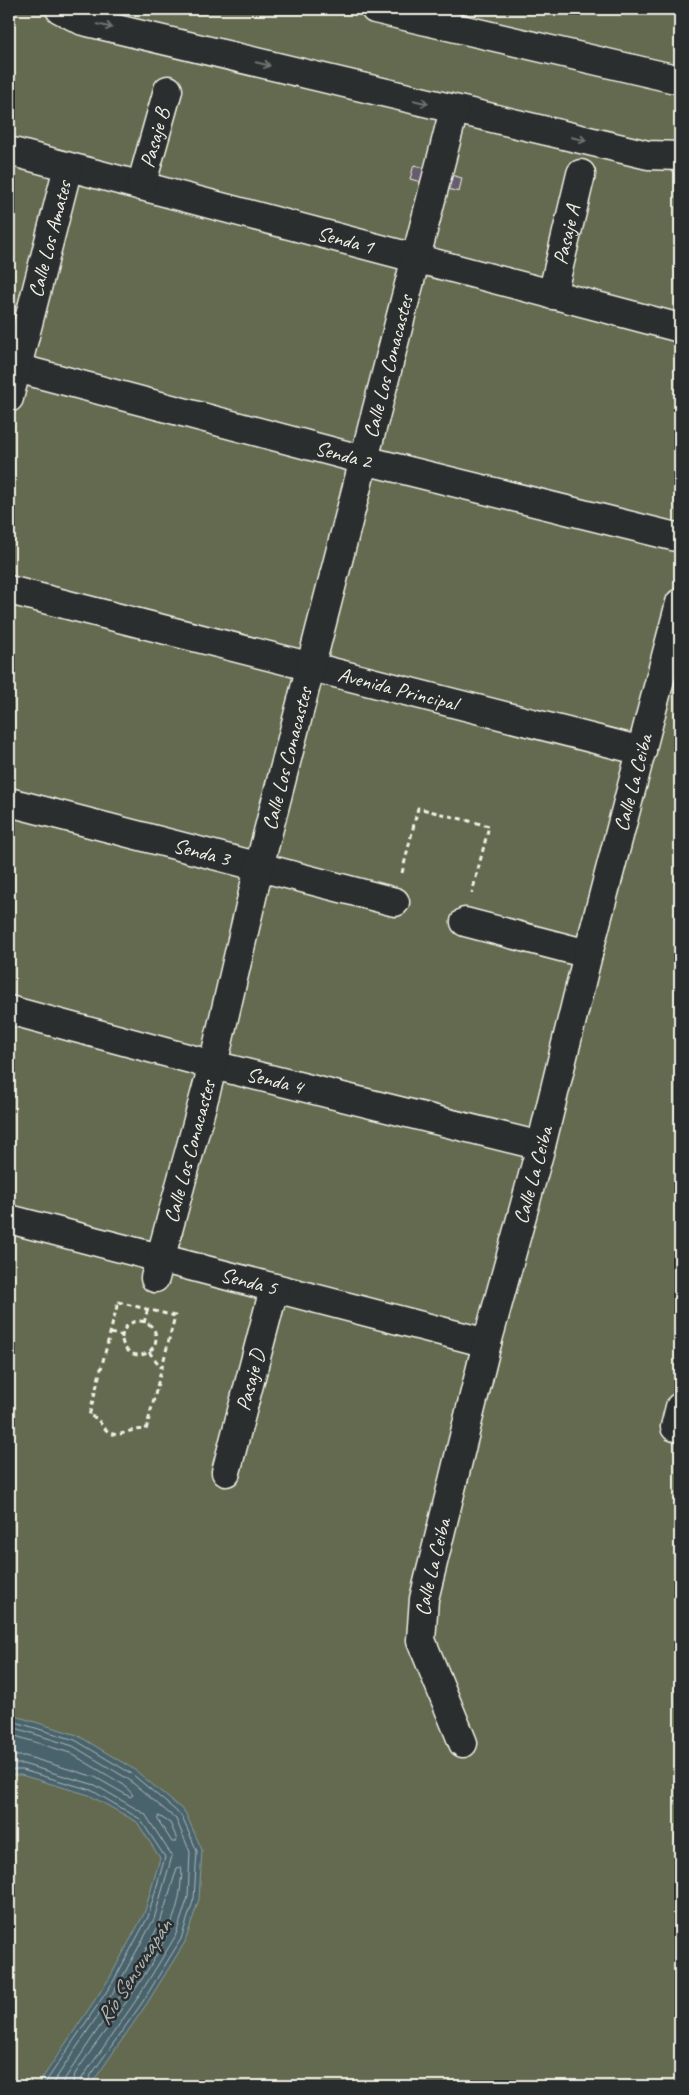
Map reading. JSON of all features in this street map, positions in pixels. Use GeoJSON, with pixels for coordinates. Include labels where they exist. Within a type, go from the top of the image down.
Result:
{"type":"FeatureCollection","features":[{"type":"Feature","properties":{"kind":"street"},"geometry":{"type":"LineString","coordinates":[[60,9],[84,21],[454,110],[648,155],[680,156]]}},
{"type":"Feature","properties":{"kind":"street"},"geometry":{"type":"LineString","coordinates":[[375,9],[680,80]]}},
{"type":"Feature","properties":{"kind":"street","name":"Pasaje B"},"geometry":{"type":"LineString","coordinates":[[141,186],[168,90]]}},
{"type":"Feature","properties":{"kind":"street","name":"Calle Los Conacastes"},"geometry":{"type":"LineString","coordinates":[[157,1268],[213,1065],[259,867],[454,110]]}},
{"type":"Feature","properties":{"kind":"street","name":"Senda 1"},"geometry":{"type":"LineString","coordinates":[[9,151],[416,260],[680,328]]}},
{"type":"Feature","properties":{"kind":"street","name":"Calle Los Amates"},"geometry":{"type":"LineString","coordinates":[[9,398],[13,367],[68,167]]}},
{"type":"Feature","properties":{"kind":"street","name":"Pasaje A"},"geometry":{"type":"LineString","coordinates":[[552,295],[581,174]]}},
{"type":"Feature","properties":{"kind":"street","name":"Senda 2"},"geometry":{"type":"LineString","coordinates":[[13,367],[364,460],[680,538]]}},
{"type":"Feature","properties":{"kind":"street","name":"Avenida Principal"},"geometry":{"type":"LineString","coordinates":[[9,590],[642,751]]}},
{"type":"Feature","properties":{"kind":"street","name":"Calle La Ceiba"},"geometry":{"type":"LineString","coordinates":[[463,1743],[421,1640],[424,1599],[487,1343],[541,1146],[588,954],[680,603]]}},
{"type":"Feature","properties":{"kind":"street","name":"Senda 3"},"geometry":{"type":"LineString","coordinates":[[9,802],[395,902]]}},
{"type":"Feature","properties":{"kind":"street"},"geometry":{"type":"LineString","coordinates":[[465,922],[588,954]]}},
{"type":"Feature","properties":{"kind":"street","name":"Senda 4"},"geometry":{"type":"LineString","coordinates":[[9,1010],[213,1065],[541,1146]]}},
{"type":"Feature","properties":{"kind":"street","name":"Senda 5"},"geometry":{"type":"LineString","coordinates":[[9,1220],[157,1268],[274,1289],[487,1343]]}},
{"type":"Feature","properties":{"kind":"street","name":"Pasaje D"},"geometry":{"type":"LineString","coordinates":[[226,1472],[274,1289]]}},
{"type":"Feature","properties":{"kind":"path"},"geometry":{"type":"LineString","coordinates":[[395,902],[418,808],[489,826],[465,922]]}},
{"type":"Feature","properties":{"kind":"path"},"geometry":{"type":"LineString","coordinates":[[118,1302],[175,1316],[161,1367],[146,1430],[135,1428],[121,1435],[109,1432],[100,1426],[97,1418],[89,1416],[118,1302]]}},
{"type":"Feature","properties":{"kind":"path"},"geometry":{"type":"LineString","coordinates":[[134,1322],[149,1325],[156,1338],[155,1344],[149,1352],[139,1355],[129,1352],[123,1344],[123,1336],[126,1329],[134,1322]]}},
{"type":"Feature","properties":{"kind":"path"},"geometry":{"type":"LineString","coordinates":[[110,1333],[123,1336]]}},
{"type":"Feature","properties":{"kind":"path"},"geometry":{"type":"LineString","coordinates":[[149,1352],[161,1367]]}},
{"type":"Feature","properties":{"kind":"green space"},"geometry":{"type":"Polygon","coordinates":[[[9,9],[680,9],[680,2086],[9,2086],[9,9]]]}},
{"type":"Feature","properties":{"kind":"water","name":"Río Sensunapán"},"geometry":{"type":"Polygon","coordinates":[[[9,1714],[77,1735],[135,1770],[185,1812],[202,1850],[199,1899],[185,1942],[146,2005],[90,2086],[37,2086],[109,1979],[144,1914],[160,1858],[137,1822],[89,1795],[21,1775],[9,1775],[9,1714]]]}},
{"type":"Feature","properties":{"kind":"building"},"geometry":{"type":"Polygon","coordinates":[[[414,165],[462,178],[459,192],[410,179],[414,165]]]}}]}
